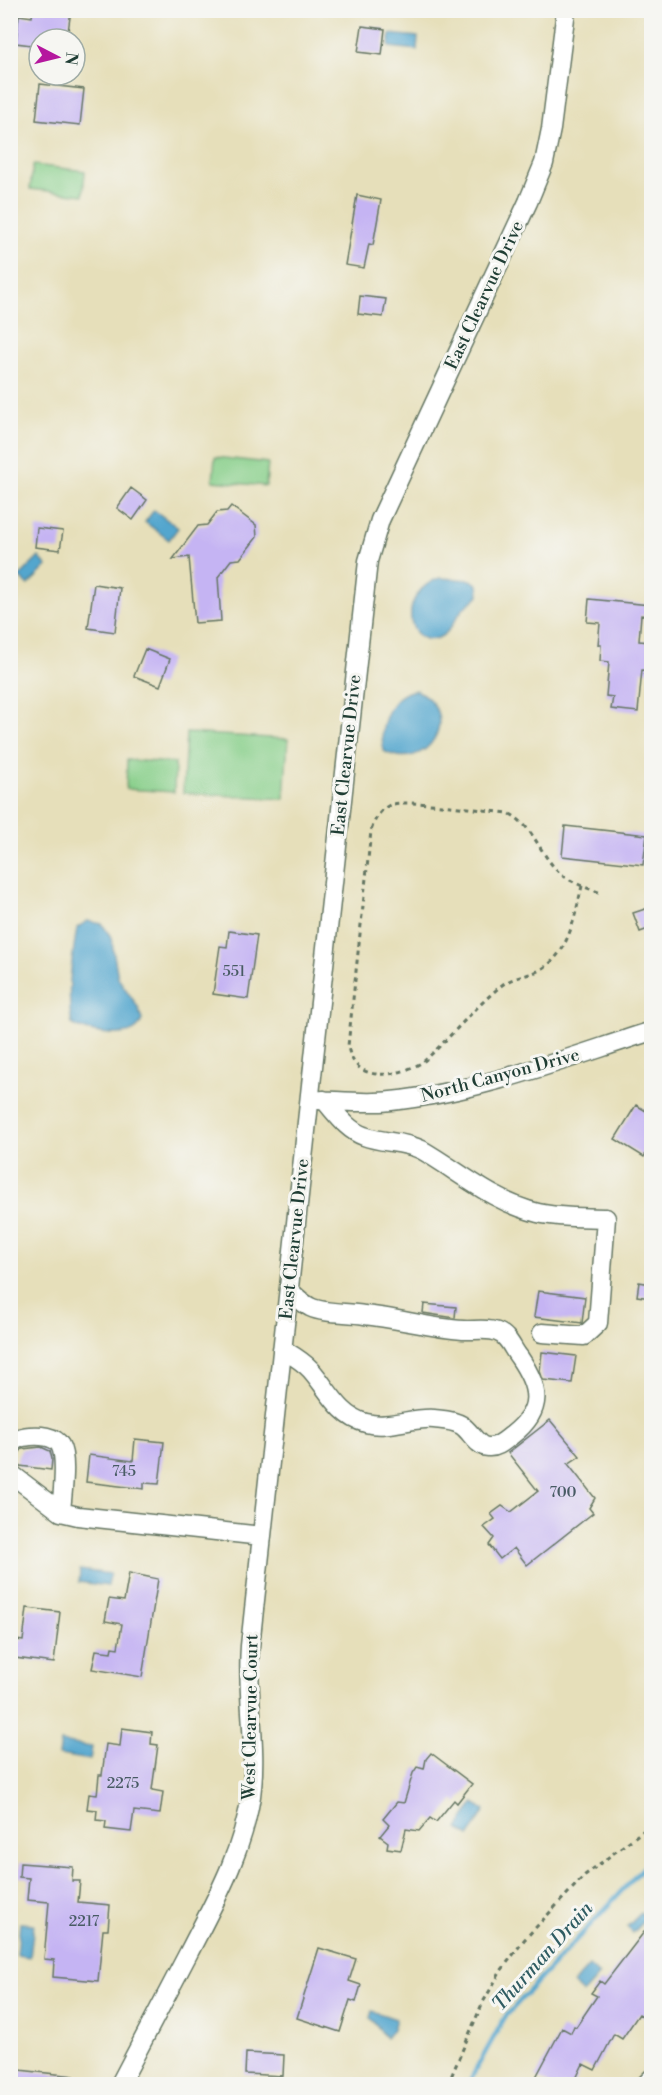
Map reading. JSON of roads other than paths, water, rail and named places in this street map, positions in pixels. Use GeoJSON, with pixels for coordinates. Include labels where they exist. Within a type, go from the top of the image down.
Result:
{"type":"FeatureCollection","features":[{"type":"Feature","properties":{"kind":"street","name":"East Clearvue Drive"},"geometry":{"type":"LineString","coordinates":[[262,1536],[289,1290],[317,1100],[356,667],[369,561],[380,520],[528,202],[544,162],[551,129],[566,10]]}},
{"type":"Feature","properties":{"kind":"street","name":"North Canyon Drive"},"geometry":{"type":"LineString","coordinates":[[317,1100],[389,1102],[448,1093],[651,1031]]}},
{"type":"Feature","properties":{"kind":"street"},"geometry":{"type":"LineString","coordinates":[[317,1100],[349,1128],[364,1137],[420,1149],[480,1188],[513,1205],[554,1216],[606,1218],[598,1323],[584,1336],[542,1333]]}},
{"type":"Feature","properties":{"kind":"street"},"geometry":{"type":"LineString","coordinates":[[282,1349],[311,1371],[344,1410],[365,1423],[379,1424],[430,1418],[449,1420],[461,1425],[482,1445],[489,1447],[498,1446],[519,1429],[535,1409],[534,1386],[527,1369],[505,1336],[494,1330],[461,1330],[320,1310],[309,1307],[289,1290]]}},
{"type":"Feature","properties":{"kind":"street"},"geometry":{"type":"LineString","coordinates":[[10,1447],[20,1437],[37,1436],[55,1439],[60,1445],[64,1456],[61,1512]]}},
{"type":"Feature","properties":{"kind":"street"},"geometry":{"type":"LineString","coordinates":[[10,1473],[61,1512],[78,1516],[262,1536]]}},
{"type":"Feature","properties":{"kind":"street","name":"West Clearvue Court"},"geometry":{"type":"LineString","coordinates":[[120,2085],[228,1877],[245,1828],[251,1794],[253,1760],[249,1659],[262,1536]]}},
{"type":"Feature","properties":{"kind":"street"},"geometry":{"type":"LineString","coordinates":[[646,2085],[651,2078]]}},
{"type":"Feature","properties":{"kind":"water"},"geometry":{"type":"Polygon","coordinates":[[[390,34],[418,37],[417,50],[389,47],[390,34]]]}},
{"type":"Feature","properties":{"kind":"water"},"geometry":{"type":"Polygon","coordinates":[[[154,510],[178,528],[169,540],[145,522],[154,510]]]}},
{"type":"Feature","properties":{"kind":"water"},"geometry":{"type":"Polygon","coordinates":[[[39,557],[47,566],[28,585],[19,577],[39,557]]]}},
{"type":"Feature","properties":{"kind":"water"},"geometry":{"type":"Polygon","coordinates":[[[440,578],[471,580],[478,585],[479,595],[462,610],[446,633],[438,638],[427,639],[413,628],[412,606],[417,595],[426,585],[440,578]]]}},
{"type":"Feature","properties":{"kind":"water"},"geometry":{"type":"Polygon","coordinates":[[[416,690],[430,701],[438,713],[438,727],[434,739],[426,749],[414,755],[399,756],[384,751],[384,722],[392,705],[407,693],[416,690]]]}},
{"type":"Feature","properties":{"kind":"water"},"geometry":{"type":"Polygon","coordinates":[[[87,921],[102,924],[111,937],[118,978],[138,1007],[142,1020],[131,1032],[105,1034],[72,1024],[70,976],[73,952],[77,928],[87,921]]]}},
{"type":"Feature","properties":{"kind":"water"},"geometry":{"type":"Polygon","coordinates":[[[80,1570],[110,1574],[108,1586],[79,1582],[80,1570]]]}},
{"type":"Feature","properties":{"kind":"water"},"geometry":{"type":"Polygon","coordinates":[[[61,1742],[92,1747],[90,1760],[59,1755],[61,1742]]]}},
{"type":"Feature","properties":{"kind":"water"},"geometry":{"type":"Polygon","coordinates":[[[474,1803],[485,1810],[469,1836],[458,1829],[474,1803]]]}},
{"type":"Feature","properties":{"kind":"water"},"geometry":{"type":"Polygon","coordinates":[[[641,1913],[647,1918],[633,1933],[627,1927],[641,1913]]]}},
{"type":"Feature","properties":{"kind":"water"},"geometry":{"type":"Polygon","coordinates":[[[20,1923],[34,1924],[30,1957],[17,1955],[20,1923]]]}},
{"type":"Feature","properties":{"kind":"water"},"geometry":{"type":"Polygon","coordinates":[[[589,1966],[599,1975],[583,1993],[573,1984],[589,1966]]]}},
{"type":"Feature","properties":{"kind":"water"},"geometry":{"type":"Polygon","coordinates":[[[372,2011],[396,2019],[393,2029],[386,2038],[370,2018],[372,2011]]]}},
{"type":"Feature","properties":{"kind":"waterway","name":"Thurman Drain"},"geometry":{"type":"LineString","coordinates":[[468,2084],[505,2017],[652,1858]]}}]}
